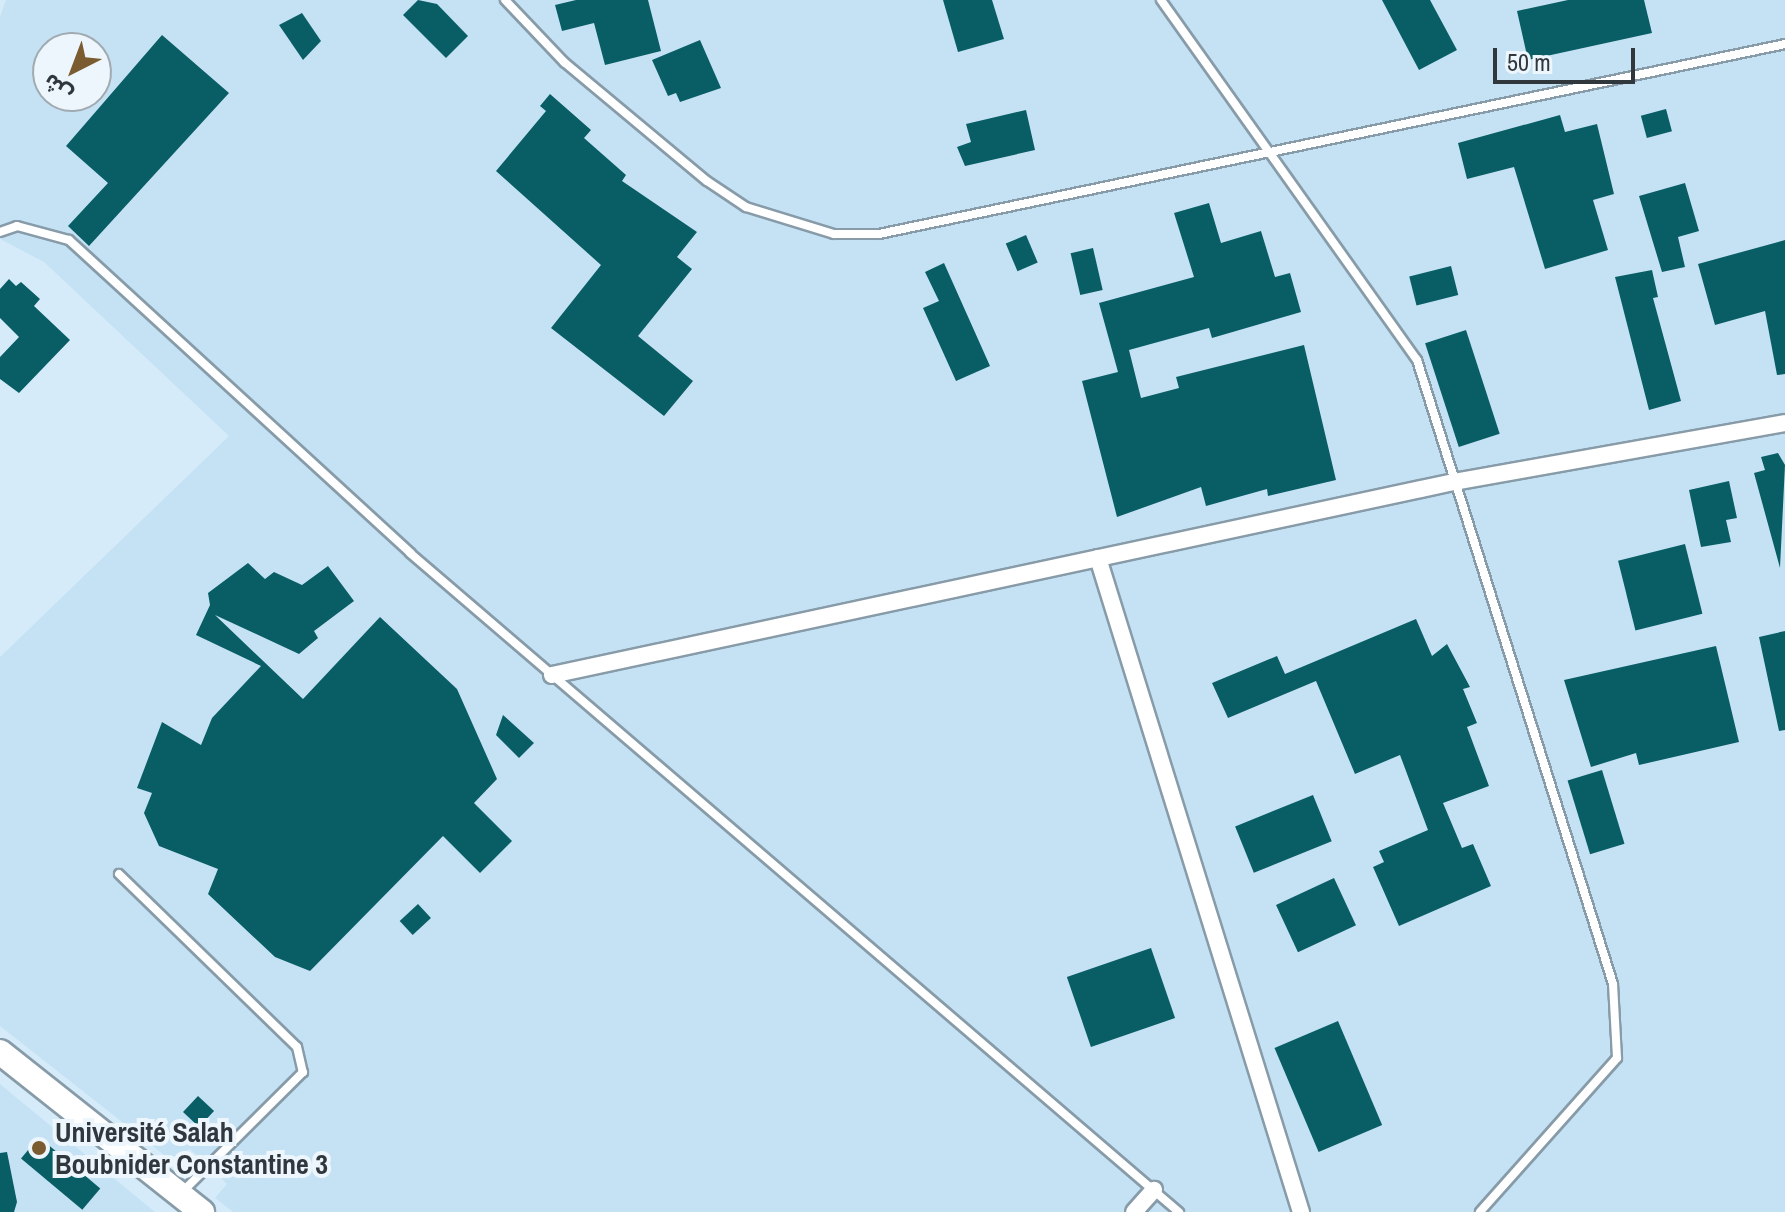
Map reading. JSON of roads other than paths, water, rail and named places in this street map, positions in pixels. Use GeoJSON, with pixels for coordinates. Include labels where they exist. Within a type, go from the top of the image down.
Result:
{"type":"FeatureCollection","features":[{"type":"Feature","properties":{"kind":"main road"},"geometry":{"type":"LineString","coordinates":[[0,1052],[202,1212]]}},
{"type":"Feature","properties":{"kind":"street"},"geometry":{"type":"LineString","coordinates":[[552,675],[1454,482],[1785,423]]}},
{"type":"Feature","properties":{"kind":"street"},"geometry":{"type":"LineString","coordinates":[[1098,558],[1301,1212]]}},
{"type":"Feature","properties":{"kind":"street"},"geometry":{"type":"LineString","coordinates":[[1134,1212],[1154,1190]]}},
{"type":"Feature","properties":{"kind":"lane"},"geometry":{"type":"LineString","coordinates":[[505,0],[564,62],[707,181],[746,207],[834,234],[879,234],[1785,44]]}},
{"type":"Feature","properties":{"kind":"lane"},"geometry":{"type":"LineString","coordinates":[[1161,0],[1417,360],[1613,984],[1617,1058],[1480,1212]]}},
{"type":"Feature","properties":{"kind":"lane"},"geometry":{"type":"LineString","coordinates":[[0,232],[17,226],[69,240],[552,675],[1179,1212]]}},
{"type":"Feature","properties":{"kind":"lane"},"geometry":{"type":"LineString","coordinates":[[119,874],[297,1047],[303,1072],[180,1195]]}},
{"type":"Feature","properties":{"kind":"place","name":"Université Salah Boubnider Constantine 3"},"geometry":{"type":"Point","coordinates":[39,1148]}}]}
